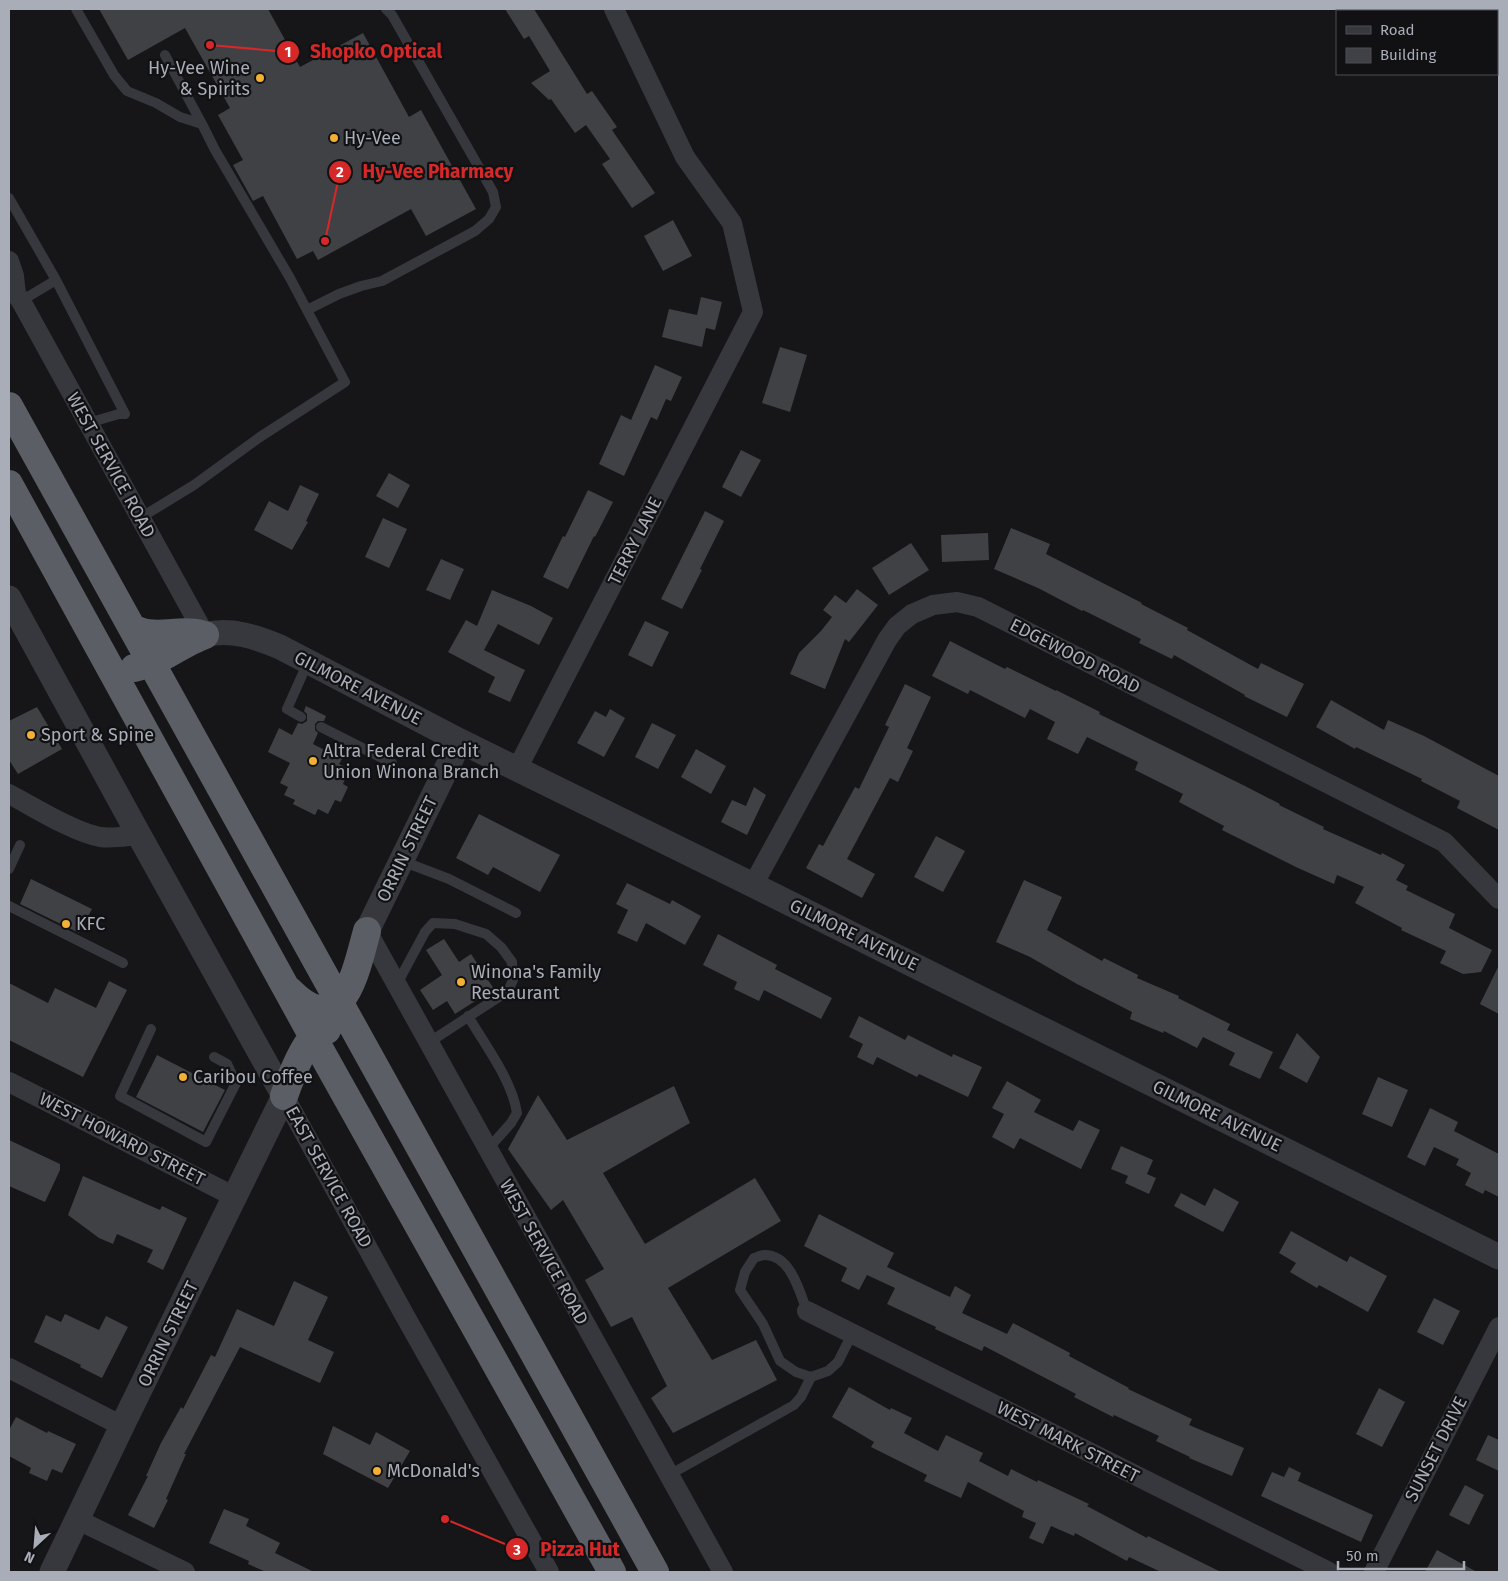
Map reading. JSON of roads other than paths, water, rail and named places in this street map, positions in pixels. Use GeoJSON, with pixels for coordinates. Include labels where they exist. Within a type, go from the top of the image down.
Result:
{"type":"FeatureCollection","features":[{"type":"Feature","properties":{"kind":"highway"},"geometry":{"type":"LineString","coordinates":[[9,406],[655,1572]]}},
{"type":"Feature","properties":{"kind":"highway"},"geometry":{"type":"LineString","coordinates":[[9,484],[313,1037],[612,1572]]}},
{"type":"Feature","properties":{"kind":"highway"},"geometry":{"type":"LineString","coordinates":[[132,628],[145,633],[166,634],[182,631],[205,636]]}},
{"type":"Feature","properties":{"kind":"highway"},"geometry":{"type":"LineString","coordinates":[[105,658],[115,665],[124,668],[141,666],[151,663],[191,640],[205,636]]}},
{"type":"Feature","properties":{"kind":"highway"},"geometry":{"type":"LineString","coordinates":[[123,691],[132,688],[148,688],[164,697],[178,711]]}},
{"type":"Feature","properties":{"kind":"highway"},"geometry":{"type":"LineString","coordinates":[[286,986],[304,1003],[318,1009],[326,1009],[340,1002],[348,992],[353,980],[367,930]]}},
{"type":"Feature","properties":{"kind":"highway"},"geometry":{"type":"LineString","coordinates":[[309,946],[326,956],[346,952],[355,945],[367,930]]}},
{"type":"Feature","properties":{"kind":"highway"},"geometry":{"type":"LineString","coordinates":[[284,1096],[296,1067],[313,1037],[326,1030],[334,1031],[348,1038],[367,1052]]}},
{"type":"Feature","properties":{"kind":"highway"},"geometry":{"type":"LineString","coordinates":[[284,1096],[305,1082],[315,1080],[332,1087],[351,1104]]}},
{"type":"Feature","properties":{"kind":"highway"},"geometry":{"type":"LineString","coordinates":[[546,1455],[555,1466],[569,1476],[586,1479],[600,1474]]}},
{"type":"Feature","properties":{"kind":"street","name":"TERRY LANE"},"geometry":{"type":"LineString","coordinates":[[518,769],[753,312],[732,223],[685,158],[614,9]]}},
{"type":"Feature","properties":{"kind":"street","name":"WEST SERVICE ROAD"},"geometry":{"type":"LineString","coordinates":[[9,261],[14,276],[15,293],[205,636]]}},
{"type":"Feature","properties":{"kind":"street","name":"EAST SERVICE ROAD"},"geometry":{"type":"LineString","coordinates":[[9,598],[548,1572]]}},
{"type":"Feature","properties":{"kind":"street","name":"EDGEWOOD ROAD"},"geometry":{"type":"LineString","coordinates":[[753,885],[887,640],[897,626],[912,614],[933,605],[957,602],[978,607],[1444,842],[1499,899]]}},
{"type":"Feature","properties":{"kind":"street","name":"GILMORE AVENUE"},"geometry":{"type":"LineString","coordinates":[[205,636],[226,633],[250,635],[280,647],[460,741],[1499,1257]]}},
{"type":"Feature","properties":{"kind":"street","name":"ORRIN STREET"},"geometry":{"type":"LineString","coordinates":[[367,930],[460,741]]}},
{"type":"Feature","properties":{"kind":"street"},"geometry":{"type":"LineString","coordinates":[[9,794],[70,826],[99,836],[139,835]]}},
{"type":"Feature","properties":{"kind":"street","name":"WEST SERVICE ROAD"},"geometry":{"type":"LineString","coordinates":[[367,930],[722,1572]]}},
{"type":"Feature","properties":{"kind":"street","name":"WEST HOWARD STREET"},"geometry":{"type":"LineString","coordinates":[[9,1082],[235,1197]]}},
{"type":"Feature","properties":{"kind":"street","name":"ORRIN STREET"},"geometry":{"type":"LineString","coordinates":[[52,1572],[284,1096]]}},
{"type":"Feature","properties":{"kind":"street","name":"WEST MARK STREET"},"geometry":{"type":"LineString","coordinates":[[807,1312],[1322,1571]]}},
{"type":"Feature","properties":{"kind":"street","name":"SUNSET DRIVE"},"geometry":{"type":"LineString","coordinates":[[1374,1572],[1499,1327]]}},
{"type":"Feature","properties":{"kind":"street"},"geometry":{"type":"LineString","coordinates":[[9,1368],[122,1426]]}},
{"type":"Feature","properties":{"kind":"street"},"geometry":{"type":"LineString","coordinates":[[78,1520],[185,1572]]}},
{"type":"Feature","properties":{"kind":"lane"},"geometry":{"type":"LineString","coordinates":[[76,9],[114,75],[128,91],[180,116],[202,124]]}},
{"type":"Feature","properties":{"kind":"lane"},"geometry":{"type":"LineString","coordinates":[[307,310],[339,294],[360,286],[382,281],[475,230],[489,219],[496,207],[493,192],[392,15],[386,9]]}},
{"type":"Feature","properties":{"kind":"lane"},"geometry":{"type":"LineString","coordinates":[[140,518],[194,485],[260,437],[345,382],[287,272],[215,150],[164,54]]}},
{"type":"Feature","properties":{"kind":"lane"},"geometry":{"type":"LineString","coordinates":[[9,198],[56,280],[124,414],[88,423]]}},
{"type":"Feature","properties":{"kind":"lane"},"geometry":{"type":"LineString","coordinates":[[15,293],[56,280]]}},
{"type":"Feature","properties":{"kind":"lane"},"geometry":{"type":"LineString","coordinates":[[301,717],[287,710],[308,662]]}},
{"type":"Feature","properties":{"kind":"lane"},"geometry":{"type":"LineString","coordinates":[[321,727],[392,763]]}},
{"type":"Feature","properties":{"kind":"lane"},"geometry":{"type":"LineString","coordinates":[[9,869],[20,846]]}},
{"type":"Feature","properties":{"kind":"lane"},"geometry":{"type":"LineString","coordinates":[[401,861],[449,879],[516,913]]}},
{"type":"Feature","properties":{"kind":"lane"},"geometry":{"type":"LineString","coordinates":[[9,906],[123,963]]}},
{"type":"Feature","properties":{"kind":"lane"},"geometry":{"type":"LineString","coordinates":[[396,985],[433,923],[454,924],[486,934],[501,947],[512,962],[513,980],[508,991],[428,1043]]}},
{"type":"Feature","properties":{"kind":"lane"},"geometry":{"type":"LineString","coordinates":[[468,1016],[515,1098],[517,1113],[488,1150]]}},
{"type":"Feature","properties":{"kind":"lane"},"geometry":{"type":"LineString","coordinates":[[151,1029],[120,1096],[206,1142],[236,1083],[227,1064],[214,1058]]}},
{"type":"Feature","properties":{"kind":"lane"},"geometry":{"type":"LineString","coordinates":[[807,1312],[793,1273],[778,1258],[765,1254],[754,1258],[745,1272],[740,1290],[763,1324],[780,1361],[796,1372],[810,1377],[828,1371],[838,1362],[852,1334]]}},
{"type":"Feature","properties":{"kind":"lane"},"geometry":{"type":"LineString","coordinates":[[669,1476],[794,1405],[800,1398],[810,1377]]}},
{"type":"Feature","properties":{"kind":"place","name":"Shopko Optical"},"geometry":{"type":"Point","coordinates":[210,45]}},
{"type":"Feature","properties":{"kind":"place","name":"Hy-Vee Wine & Spirits"},"geometry":{"type":"Point","coordinates":[260,78]}},
{"type":"Feature","properties":{"kind":"place","name":"Hy-Vee"},"geometry":{"type":"Point","coordinates":[334,138]}},
{"type":"Feature","properties":{"kind":"place","name":"Hy-Vee Pharmacy"},"geometry":{"type":"Point","coordinates":[325,241]}},
{"type":"Feature","properties":{"kind":"place","name":"Sport & Spine"},"geometry":{"type":"Point","coordinates":[31,735]}},
{"type":"Feature","properties":{"kind":"place","name":"Altra Federal Credit Union Winona Branch"},"geometry":{"type":"Point","coordinates":[313,761]}},
{"type":"Feature","properties":{"kind":"place","name":"KFC"},"geometry":{"type":"Point","coordinates":[66,924]}},
{"type":"Feature","properties":{"kind":"place","name":"Winona's Family Restaurant"},"geometry":{"type":"Point","coordinates":[461,982]}},
{"type":"Feature","properties":{"kind":"place","name":"Caribou Coffee"},"geometry":{"type":"Point","coordinates":[183,1077]}},
{"type":"Feature","properties":{"kind":"place","name":"McDonald's"},"geometry":{"type":"Point","coordinates":[377,1471]}},
{"type":"Feature","properties":{"kind":"place","name":"Pizza Hut"},"geometry":{"type":"Point","coordinates":[445,1519]}}]}
